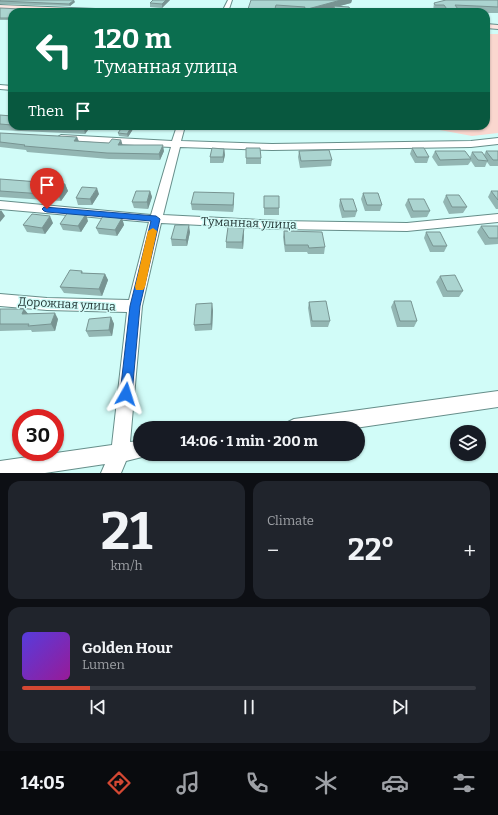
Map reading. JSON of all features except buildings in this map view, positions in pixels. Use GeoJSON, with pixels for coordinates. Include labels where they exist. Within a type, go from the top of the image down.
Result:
{"type":"FeatureCollection","features":[{"type":"Feature","properties":{"kind":"street"},"geometry":{"type":"LineString","coordinates":[[111,473],[120,453],[135,306],[180,130]]}},
{"type":"Feature","properties":{"kind":"street"},"geometry":{"type":"LineString","coordinates":[[48,137],[175,144],[272,147],[472,144],[498,141]]}},
{"type":"Feature","properties":{"kind":"street","name":"Туманная улица"},"geometry":{"type":"LineString","coordinates":[[0,205],[156,219],[278,225],[408,227],[498,218]]}},
{"type":"Feature","properties":{"kind":"street","name":"Дорожная улица"},"geometry":{"type":"LineString","coordinates":[[0,300],[47,304],[135,306]]}},
{"type":"Feature","properties":{"kind":"street"},"geometry":{"type":"LineString","coordinates":[[343,421],[498,399]]}},
{"type":"Feature","properties":{"kind":"street"},"geometry":{"type":"LineString","coordinates":[[0,470],[133,451]]}},
{"type":"Feature","properties":{"kind":"shaded area"},"geometry":{"type":"Polygon","coordinates":[[[490,34],[498,34],[498,133],[472,136],[440,130],[490,130],[490,34]]]}},
{"type":"Feature","properties":{"kind":"slow traffic"},"geometry":{"type":"LineString","coordinates":[[140,287],[153,231]]}},
{"type":"Feature","properties":{"kind":"route"},"geometry":{"type":"LineString","coordinates":[[47,209],[156,219],[135,306],[126,394]]}}]}
